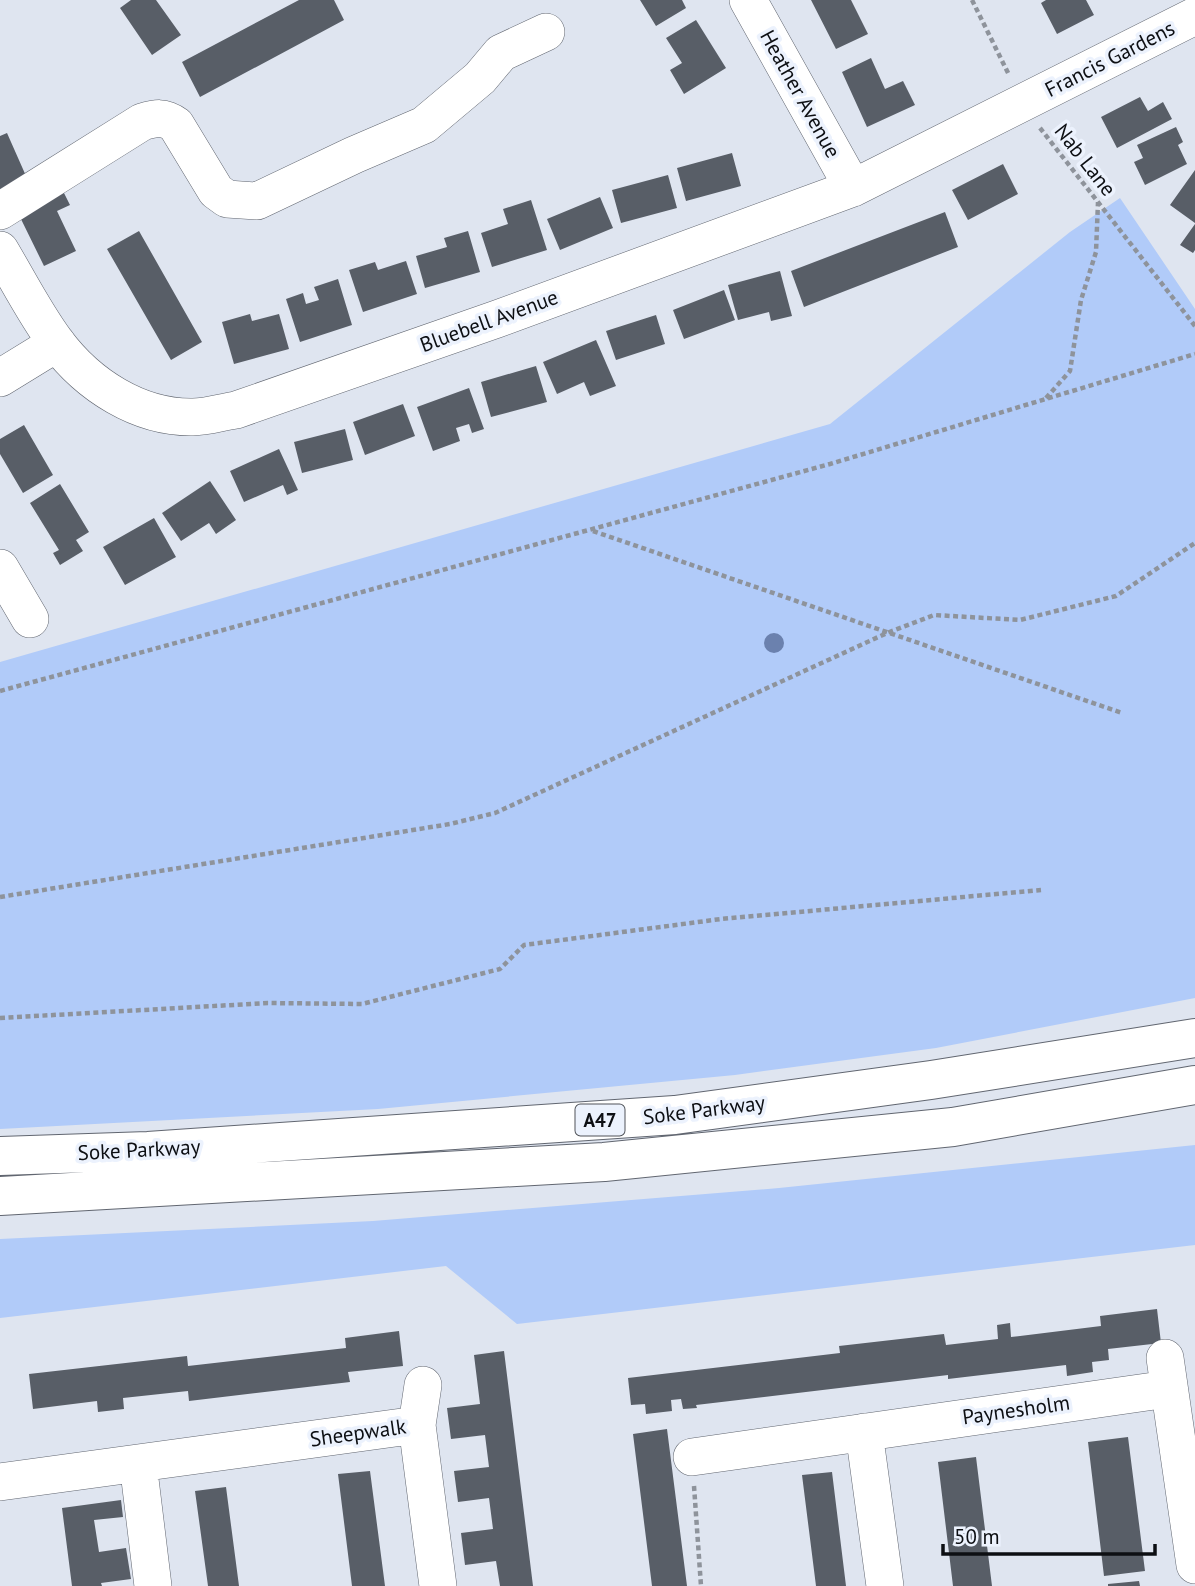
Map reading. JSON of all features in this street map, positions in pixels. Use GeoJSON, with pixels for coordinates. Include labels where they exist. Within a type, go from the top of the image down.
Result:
{"type":"FeatureCollection","features":[{"type":"Feature","properties":{"kind":"highway","name":"A47"},"geometry":{"type":"LineString","coordinates":[[1119,1051],[1195,1025]]}},
{"type":"Feature","properties":{"kind":"highway","name":"Soke Parkway"},"geometry":{"type":"LineString","coordinates":[[0,1156],[148,1151],[675,1115],[931,1080],[1195,1038]]}},
{"type":"Feature","properties":{"kind":"highway","name":"Soke Parkway"},"geometry":{"type":"LineString","coordinates":[[0,1196],[604,1162],[953,1127],[1195,1085]]}},
{"type":"Feature","properties":{"kind":"highway","name":"A47"},"geometry":{"type":"LineString","coordinates":[[953,1127],[1195,1109]]}},
{"type":"Feature","properties":{"kind":"street","name":"Heather Avenue"},"geometry":{"type":"LineString","coordinates":[[748,0],[853,188]]}},
{"type":"Feature","properties":{"kind":"street","name":"Francis Gardens"},"geometry":{"type":"LineString","coordinates":[[1029,100],[1195,16]]}},
{"type":"Feature","properties":{"kind":"street"},"geometry":{"type":"LineString","coordinates":[[0,211],[142,122],[157,118],[167,119],[176,125],[216,191],[227,199],[257,201],[425,125],[480,78],[501,53],[546,32]]}},
{"type":"Feature","properties":{"kind":"street","name":"Bluebell Avenue"},"geometry":{"type":"LineString","coordinates":[[0,250],[57,343],[86,374],[111,394],[153,412],[193,417],[236,410],[498,319],[853,188],[1029,100]]}},
{"type":"Feature","properties":{"kind":"street"},"geometry":{"type":"LineString","coordinates":[[0,378],[57,343]]}},
{"type":"Feature","properties":{"kind":"street"},"geometry":{"type":"LineString","coordinates":[[0,569],[30,619]]}},
{"type":"Feature","properties":{"kind":"street","name":"Paynesholm"},"geometry":{"type":"LineString","coordinates":[[692,1457],[864,1432],[1166,1373],[1195,1564]]}},
{"type":"Feature","properties":{"kind":"street"},"geometry":{"type":"LineString","coordinates":[[417,1425],[423,1385]]}},
{"type":"Feature","properties":{"kind":"street","name":"Sheepwalk"},"geometry":{"type":"LineString","coordinates":[[0,1482],[417,1425],[438,1586]]}},
{"type":"Feature","properties":{"kind":"street"},"geometry":{"type":"LineString","coordinates":[[864,1432],[885,1586]]}},
{"type":"Feature","properties":{"kind":"street"},"geometry":{"type":"LineString","coordinates":[[138,1463],[153,1586]]}},
{"type":"Feature","properties":{"kind":"path","name":"Nab Lane"},"geometry":{"type":"LineString","coordinates":[[972,0],[1009,74],[1029,100],[1038,124],[1195,326]]}},
{"type":"Feature","properties":{"kind":"path"},"geometry":{"type":"LineString","coordinates":[[1045,399],[1070,371],[1081,300],[1096,252],[1098,202]]}},
{"type":"Feature","properties":{"kind":"path"},"geometry":{"type":"LineString","coordinates":[[0,691],[830,464],[1195,354]]}},
{"type":"Feature","properties":{"kind":"path"},"geometry":{"type":"LineString","coordinates":[[591,530],[1122,713]]}},
{"type":"Feature","properties":{"kind":"path"},"geometry":{"type":"LineString","coordinates":[[0,897],[450,824],[495,813],[887,633],[934,615],[1020,620],[1116,596],[1195,543]]}},
{"type":"Feature","properties":{"kind":"path"},"geometry":{"type":"LineString","coordinates":[[0,1018],[268,1003],[362,1004],[500,969],[524,945],[721,919],[1041,890]]}},
{"type":"Feature","properties":{"kind":"path"},"geometry":{"type":"LineString","coordinates":[[692,1457],[701,1586]]}},
{"type":"Feature","properties":{"kind":"shaded area"},"geometry":{"type":"Polygon","coordinates":[[[1120,198],[1195,309],[1195,998],[936,1048],[735,1075],[378,1109],[0,1129],[0,662],[830,424],[1070,232],[1120,198]]]}},
{"type":"Feature","properties":{"kind":"shaded area"},"geometry":{"type":"Polygon","coordinates":[[[1195,1145],[1195,1245],[517,1324],[446,1266],[0,1318],[0,1239],[373,1221],[779,1188],[1195,1145]]]}},
{"type":"Feature","properties":{"kind":"building"},"geometry":{"type":"Polygon","coordinates":[[[131,0],[156,0],[181,35],[152,55],[120,8],[131,0]]]}},
{"type":"Feature","properties":{"kind":"building"},"geometry":{"type":"Polygon","coordinates":[[[299,0],[334,0],[344,20],[200,97],[182,62],[299,0]]]}},
{"type":"Feature","properties":{"kind":"building"},"geometry":{"type":"Polygon","coordinates":[[[640,0],[682,0],[686,8],[656,26],[640,0]]]}},
{"type":"Feature","properties":{"kind":"building"},"geometry":{"type":"Polygon","coordinates":[[[811,0],[851,0],[868,34],[836,49],[811,0]]]}},
{"type":"Feature","properties":{"kind":"building"},"geometry":{"type":"Polygon","coordinates":[[[1046,0],[1086,0],[1094,15],[1057,34],[1041,3],[1046,0]]]}},
{"type":"Feature","properties":{"kind":"building"},"geometry":{"type":"Polygon","coordinates":[[[696,20],[726,68],[684,94],[670,70],[682,63],[666,38],[696,20]]]}},
{"type":"Feature","properties":{"kind":"building"},"geometry":{"type":"Polygon","coordinates":[[[871,58],[885,89],[903,81],[915,105],[867,127],[842,72],[871,58]]]}},
{"type":"Feature","properties":{"kind":"building"},"geometry":{"type":"Polygon","coordinates":[[[1140,97],[1148,111],[1163,102],[1172,119],[1117,148],[1101,117],[1140,97]]]}},
{"type":"Feature","properties":{"kind":"building"},"geometry":{"type":"Polygon","coordinates":[[[1176,127],[1183,142],[1178,145],[1187,164],[1145,185],[1134,162],[1143,158],[1137,145],[1176,127]]]}},
{"type":"Feature","properties":{"kind":"building"},"geometry":{"type":"Polygon","coordinates":[[[7,133],[30,185],[0,198],[0,136],[7,133]]]}},
{"type":"Feature","properties":{"kind":"building"},"geometry":{"type":"Polygon","coordinates":[[[732,153],[741,186],[686,201],[677,168],[732,153]]]}},
{"type":"Feature","properties":{"kind":"building"},"geometry":{"type":"Polygon","coordinates":[[[1003,164],[1018,194],[968,220],[952,190],[1003,164]]]}},
{"type":"Feature","properties":{"kind":"building"},"geometry":{"type":"Polygon","coordinates":[[[1195,170],[1195,223],[1170,205],[1195,170]]]}},
{"type":"Feature","properties":{"kind":"building"},"geometry":{"type":"Polygon","coordinates":[[[668,175],[677,208],[621,223],[612,190],[668,175]]]}},
{"type":"Feature","properties":{"kind":"building"},"geometry":{"type":"Polygon","coordinates":[[[63,191],[70,205],[57,211],[76,251],[44,266],[18,213],[63,191]]]}},
{"type":"Feature","properties":{"kind":"building"},"geometry":{"type":"Polygon","coordinates":[[[600,197],[613,228],[560,250],[547,219],[600,197]]]}},
{"type":"Feature","properties":{"kind":"building"},"geometry":{"type":"Polygon","coordinates":[[[531,200],[547,250],[492,267],[481,233],[508,224],[503,209],[531,200]]]}},
{"type":"Feature","properties":{"kind":"building"},"geometry":{"type":"Polygon","coordinates":[[[945,212],[958,247],[804,307],[791,271],[945,212]]]}},
{"type":"Feature","properties":{"kind":"building"},"geometry":{"type":"Polygon","coordinates":[[[1195,224],[1195,250],[1193,253],[1180,245],[1195,224]]]}},
{"type":"Feature","properties":{"kind":"building"},"geometry":{"type":"Polygon","coordinates":[[[139,231],[202,342],[171,360],[107,249],[139,231]]]}},
{"type":"Feature","properties":{"kind":"building"},"geometry":{"type":"Polygon","coordinates":[[[468,231],[480,272],[425,288],[416,256],[447,247],[444,238],[468,231]]]}},
{"type":"Feature","properties":{"kind":"building"},"geometry":{"type":"Polygon","coordinates":[[[406,261],[417,294],[363,312],[349,270],[375,262],[378,270],[406,261]]]}},
{"type":"Feature","properties":{"kind":"building"},"geometry":{"type":"Polygon","coordinates":[[[780,271],[792,316],[771,321],[769,312],[738,320],[728,285],[780,271]]]}},
{"type":"Feature","properties":{"kind":"building"},"geometry":{"type":"Polygon","coordinates":[[[338,279],[352,325],[300,342],[286,299],[303,293],[306,304],[319,300],[314,287],[338,279]]]}},
{"type":"Feature","properties":{"kind":"building"},"geometry":{"type":"Polygon","coordinates":[[[724,290],[735,320],[684,339],[673,310],[724,290]]]}},
{"type":"Feature","properties":{"kind":"building"},"geometry":{"type":"Polygon","coordinates":[[[250,314],[252,321],[279,314],[289,349],[234,364],[222,322],[250,314]]]}},
{"type":"Feature","properties":{"kind":"building"},"geometry":{"type":"Polygon","coordinates":[[[656,315],[665,344],[616,360],[606,331],[656,315]]]}},
{"type":"Feature","properties":{"kind":"building"},"geometry":{"type":"Polygon","coordinates":[[[596,340],[616,386],[590,396],[584,382],[557,394],[543,362],[596,340]]]}},
{"type":"Feature","properties":{"kind":"building"},"geometry":{"type":"Polygon","coordinates":[[[536,366],[547,402],[491,417],[481,382],[536,366]]]}},
{"type":"Feature","properties":{"kind":"building"},"geometry":{"type":"Polygon","coordinates":[[[469,388],[484,429],[472,433],[469,424],[456,428],[460,441],[433,451],[417,407],[469,388]]]}},
{"type":"Feature","properties":{"kind":"building"},"geometry":{"type":"Polygon","coordinates":[[[403,404],[415,436],[365,455],[353,422],[403,404]]]}},
{"type":"Feature","properties":{"kind":"building"},"geometry":{"type":"Polygon","coordinates":[[[24,425],[53,475],[23,493],[0,454],[0,439],[24,425]]]}},
{"type":"Feature","properties":{"kind":"building"},"geometry":{"type":"Polygon","coordinates":[[[345,429],[353,460],[302,473],[294,442],[345,429]]]}},
{"type":"Feature","properties":{"kind":"building"},"geometry":{"type":"Polygon","coordinates":[[[279,449],[298,490],[287,495],[283,485],[244,502],[230,471],[279,449]]]}},
{"type":"Feature","properties":{"kind":"building"},"geometry":{"type":"Polygon","coordinates":[[[210,481],[236,520],[216,534],[209,523],[181,541],[162,513],[210,481]]]}},
{"type":"Feature","properties":{"kind":"building"},"geometry":{"type":"Polygon","coordinates":[[[60,484],[89,532],[76,540],[83,551],[60,565],[53,553],[59,550],[30,503],[60,484]]]}},
{"type":"Feature","properties":{"kind":"building"},"geometry":{"type":"Polygon","coordinates":[[[154,518],[176,557],[125,585],[103,547],[154,518]]]}},
{"type":"Feature","properties":{"kind":"building"},"geometry":{"type":"Polygon","coordinates":[[[1157,1309],[1161,1343],[1108,1349],[1109,1360],[1092,1362],[1093,1372],[1067,1376],[1066,1365],[948,1379],[948,1375],[696,1405],[697,1408],[683,1409],[681,1399],[671,1400],[672,1411],[646,1414],[645,1404],[631,1405],[628,1378],[840,1353],[839,1346],[944,1334],[946,1345],[998,1339],[997,1325],[1010,1323],[1011,1337],[1101,1326],[1100,1316],[1157,1309]]]}},
{"type":"Feature","properties":{"kind":"building"},"geometry":{"type":"Polygon","coordinates":[[[399,1331],[403,1366],[348,1372],[350,1382],[189,1401],[188,1391],[123,1398],[124,1409],[98,1412],[97,1401],[33,1409],[29,1374],[187,1356],[188,1366],[346,1348],[345,1338],[399,1331]]]}},
{"type":"Feature","properties":{"kind":"building"},"geometry":{"type":"Polygon","coordinates":[[[504,1351],[533,1586],[500,1586],[496,1561],[465,1565],[461,1533],[493,1529],[489,1498],[458,1502],[454,1471],[489,1467],[485,1435],[451,1439],[447,1408],[480,1404],[474,1355],[504,1351]]]}},
{"type":"Feature","properties":{"kind":"building"},"geometry":{"type":"Polygon","coordinates":[[[667,1429],[687,1586],[652,1586],[633,1434],[667,1429]]]}},
{"type":"Feature","properties":{"kind":"building"},"geometry":{"type":"Polygon","coordinates":[[[1128,1437],[1145,1571],[1104,1576],[1088,1442],[1128,1437]]]}},
{"type":"Feature","properties":{"kind":"building"},"geometry":{"type":"Polygon","coordinates":[[[976,1457],[992,1586],[953,1586],[938,1462],[976,1457]]]}},
{"type":"Feature","properties":{"kind":"building"},"geometry":{"type":"Polygon","coordinates":[[[370,1471],[385,1586],[352,1586],[338,1474],[370,1471]]]}},
{"type":"Feature","properties":{"kind":"building"},"geometry":{"type":"Polygon","coordinates":[[[832,1472],[846,1586],[816,1586],[802,1475],[832,1472]]]}},
{"type":"Feature","properties":{"kind":"building"},"geometry":{"type":"Polygon","coordinates":[[[226,1487],[239,1586],[208,1586],[195,1491],[226,1487]]]}},
{"type":"Feature","properties":{"kind":"building"},"geometry":{"type":"Polygon","coordinates":[[[121,1500],[123,1517],[94,1520],[99,1552],[126,1548],[131,1579],[101,1583],[102,1586],[72,1586],[62,1508],[121,1500]]]}},
{"type":"Feature","properties":{"kind":"building"},"geometry":{"type":"Polygon","coordinates":[[[1139,1581],[1140,1586],[1108,1586],[1108,1584],[1139,1581]]]}}]}
